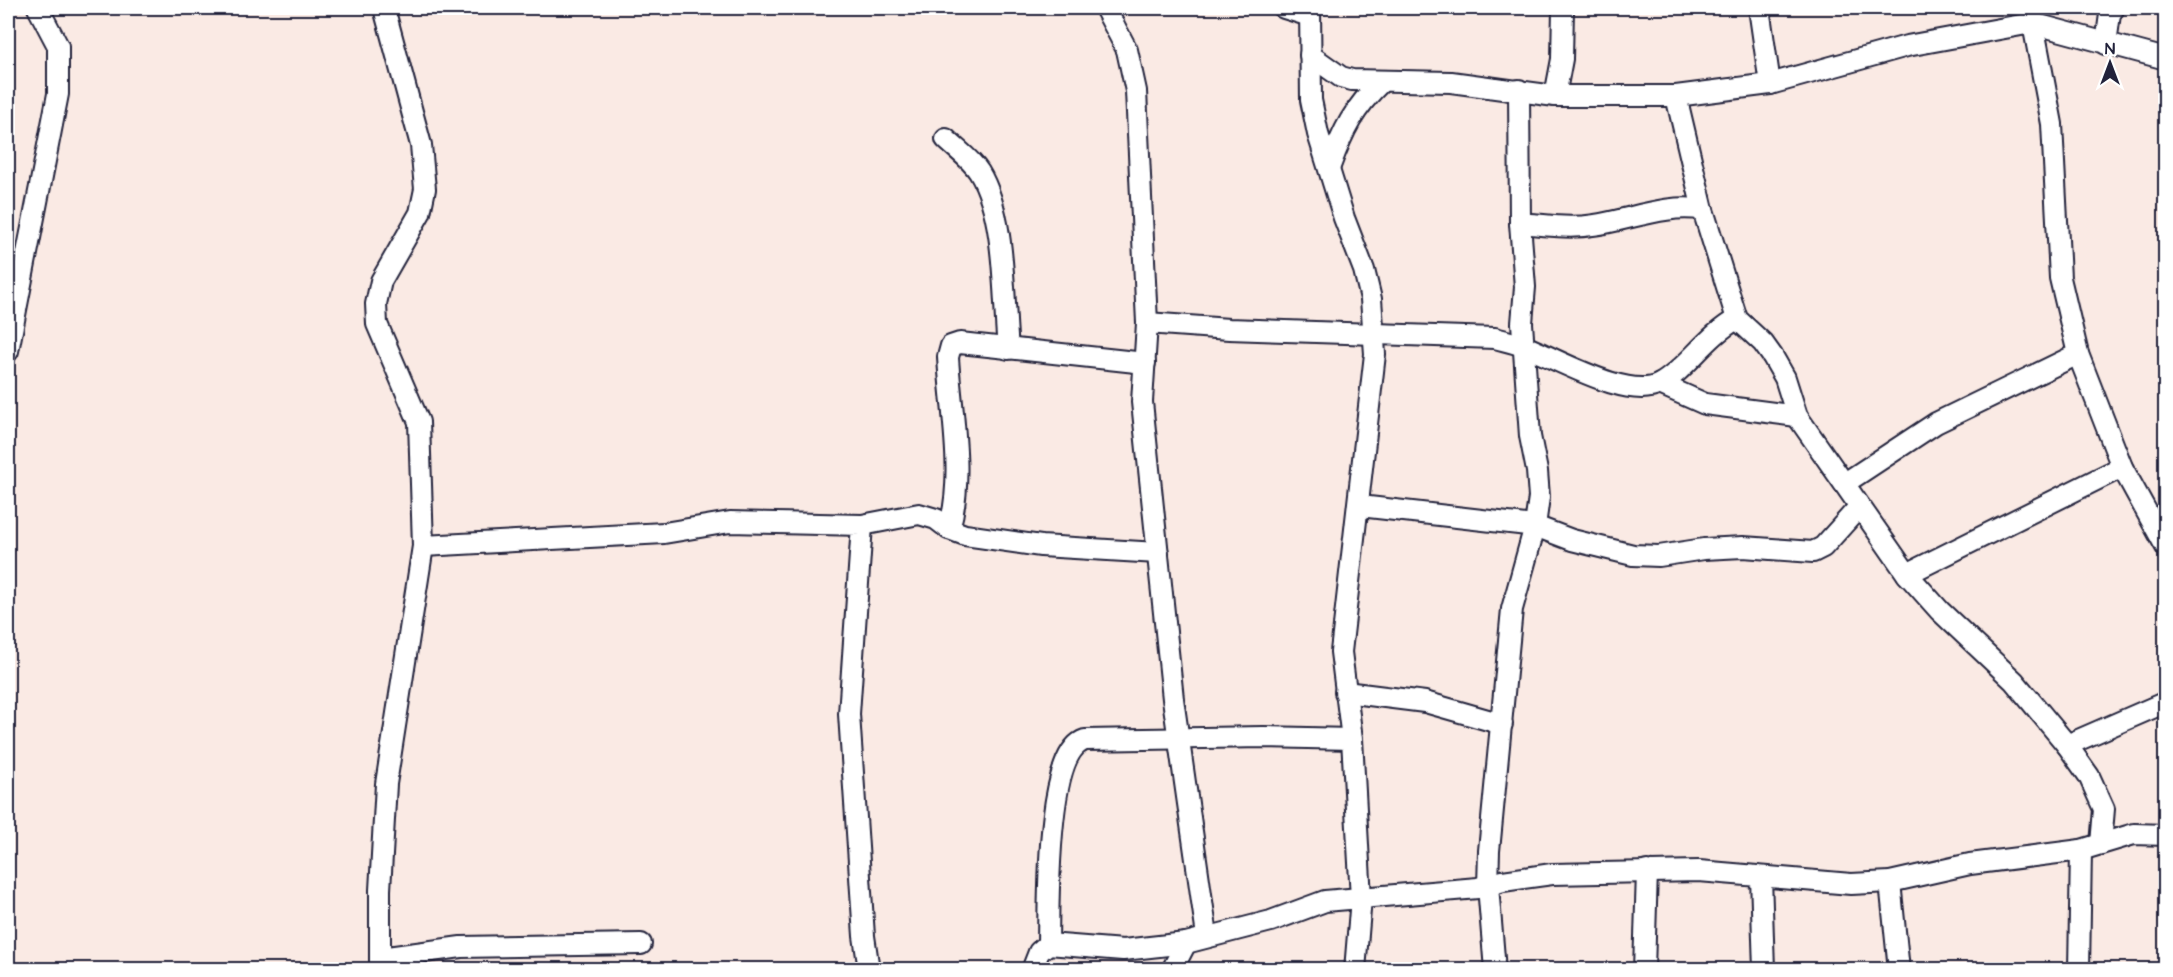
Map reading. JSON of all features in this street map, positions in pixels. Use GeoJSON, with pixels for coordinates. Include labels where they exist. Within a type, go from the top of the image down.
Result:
{"type":"FeatureCollection","features":[{"type":"Feature","properties":{"kind":"street"},"geometry":{"type":"LineString","coordinates":[[8,351],[58,94],[58,46],[38,8]]}},
{"type":"Feature","properties":{"kind":"street"},"geometry":{"type":"LineString","coordinates":[[384,8],[421,145],[425,189],[420,213],[381,281],[376,304],[377,324],[419,422],[423,546],[386,784],[380,890],[380,964],[461,947],[641,944]]}},
{"type":"Feature","properties":{"kind":"street"},"geometry":{"type":"LineString","coordinates":[[1105,8],[1127,50],[1136,91],[1148,322],[1142,402],[1180,740],[1207,936]]}},
{"type":"Feature","properties":{"kind":"street"},"geometry":{"type":"LineString","coordinates":[[1284,8],[1310,12],[1311,100],[1318,134],[1330,166],[1344,218],[1364,270],[1371,299],[1374,335],[1375,354],[1360,506],[1341,652],[1352,739],[1361,898],[1355,969]]}},
{"type":"Feature","properties":{"kind":"street"},"geometry":{"type":"LineString","coordinates":[[1555,96],[1562,59],[1563,8]]}},
{"type":"Feature","properties":{"kind":"street"},"geometry":{"type":"LineString","coordinates":[[1759,8],[1770,84]]}},
{"type":"Feature","properties":{"kind":"street"},"geometry":{"type":"LineString","coordinates":[[2106,44],[2110,14],[2114,8]]}},
{"type":"Feature","properties":{"kind":"street"},"geometry":{"type":"LineString","coordinates":[[1310,55],[1341,77],[1382,81],[1452,82],[1555,96],[1676,96],[1770,84],[2031,15],[2106,44],[2166,59]]}},
{"type":"Feature","properties":{"kind":"street"},"geometry":{"type":"LineString","coordinates":[[2031,15],[2052,124],[2060,278],[2079,354],[2122,467],[2166,547]]}},
{"type":"Feature","properties":{"kind":"street"},"geometry":{"type":"LineString","coordinates":[[1330,166],[1343,131],[1359,104],[1382,81]]}},
{"type":"Feature","properties":{"kind":"street"},"geometry":{"type":"LineString","coordinates":[[1495,969],[1488,886],[1512,609],[1535,526],[1539,484],[1530,436],[1523,345],[1525,287],[1520,223],[1518,90]]}},
{"type":"Feature","properties":{"kind":"street"},"geometry":{"type":"LineString","coordinates":[[1676,96],[1703,210],[1737,319],[1763,343],[1773,357],[1785,378],[1797,416],[1818,450],[1845,483],[1859,507],[1907,574],[1940,611],[2014,681],[2067,745],[2089,776],[2104,809],[2134,834]]}},
{"type":"Feature","properties":{"kind":"street"},"geometry":{"type":"LineString","coordinates":[[946,139],[978,170],[988,190],[999,247],[1008,349]]}},
{"type":"Feature","properties":{"kind":"street"},"geometry":{"type":"LineString","coordinates":[[1520,223],[1568,227],[1592,225],[1669,210],[1703,210]]}},
{"type":"Feature","properties":{"kind":"street"},"geometry":{"type":"LineString","coordinates":[[1148,322],[1374,335],[1471,336],[1523,345],[1624,387],[1644,388],[1660,384],[1715,331],[1737,319]]}},
{"type":"Feature","properties":{"kind":"street"},"geometry":{"type":"LineString","coordinates":[[949,529],[954,513],[956,482],[948,367],[951,346],[960,343],[1145,363]]}},
{"type":"Feature","properties":{"kind":"street"},"geometry":{"type":"LineString","coordinates":[[1845,483],[1936,423],[2079,354]]}},
{"type":"Feature","properties":{"kind":"street"},"geometry":{"type":"LineString","coordinates":[[1660,384],[1705,404],[1797,416]]}},
{"type":"Feature","properties":{"kind":"street"},"geometry":{"type":"LineString","coordinates":[[1907,574],[2122,467]]}},
{"type":"Feature","properties":{"kind":"street"},"geometry":{"type":"LineString","coordinates":[[1360,506],[1535,526],[1572,540],[1633,555],[1659,556],[1704,549],[1743,548],[1813,552],[1823,548],[1859,507]]}},
{"type":"Feature","properties":{"kind":"street"},"geometry":{"type":"LineString","coordinates":[[423,546],[664,533],[730,522],[862,525],[919,514],[936,519],[949,529],[965,535],[1041,546],[1158,553]]}},
{"type":"Feature","properties":{"kind":"street"},"geometry":{"type":"LineString","coordinates":[[862,525],[849,714],[864,936],[869,969]]}},
{"type":"Feature","properties":{"kind":"street"},"geometry":{"type":"LineString","coordinates":[[1345,692],[1425,702],[1502,724]]}},
{"type":"Feature","properties":{"kind":"street"},"geometry":{"type":"LineString","coordinates":[[2067,745],[2166,702]]}},
{"type":"Feature","properties":{"kind":"street"},"geometry":{"type":"LineString","coordinates":[[1048,944],[1051,831],[1058,789],[1071,749],[1085,740],[1263,737],[1352,739]]}},
{"type":"Feature","properties":{"kind":"street"},"geometry":{"type":"LineString","coordinates":[[2101,844],[2104,809]]}},
{"type":"Feature","properties":{"kind":"street"},"geometry":{"type":"LineString","coordinates":[[1032,969],[1039,952],[1048,944],[1123,950],[1186,943],[1271,921],[1325,901],[1488,886],[1503,881],[1552,874],[1699,871],[1851,885],[1890,882],[1970,864],[2081,850],[2134,834],[2166,835]]}},
{"type":"Feature","properties":{"kind":"street"},"geometry":{"type":"LineString","coordinates":[[2079,969],[2081,850]]}},
{"type":"Feature","properties":{"kind":"street"},"geometry":{"type":"LineString","coordinates":[[1644,969],[1647,871]]}},
{"type":"Feature","properties":{"kind":"street"},"geometry":{"type":"LineString","coordinates":[[1761,876],[1764,969]]}},
{"type":"Feature","properties":{"kind":"street"},"geometry":{"type":"LineString","coordinates":[[1890,882],[1899,969]]}},
{"type":"Feature","properties":{"kind":"street"},"geometry":{"type":"LineString","coordinates":[[1172,969],[1186,943]]}}]}
